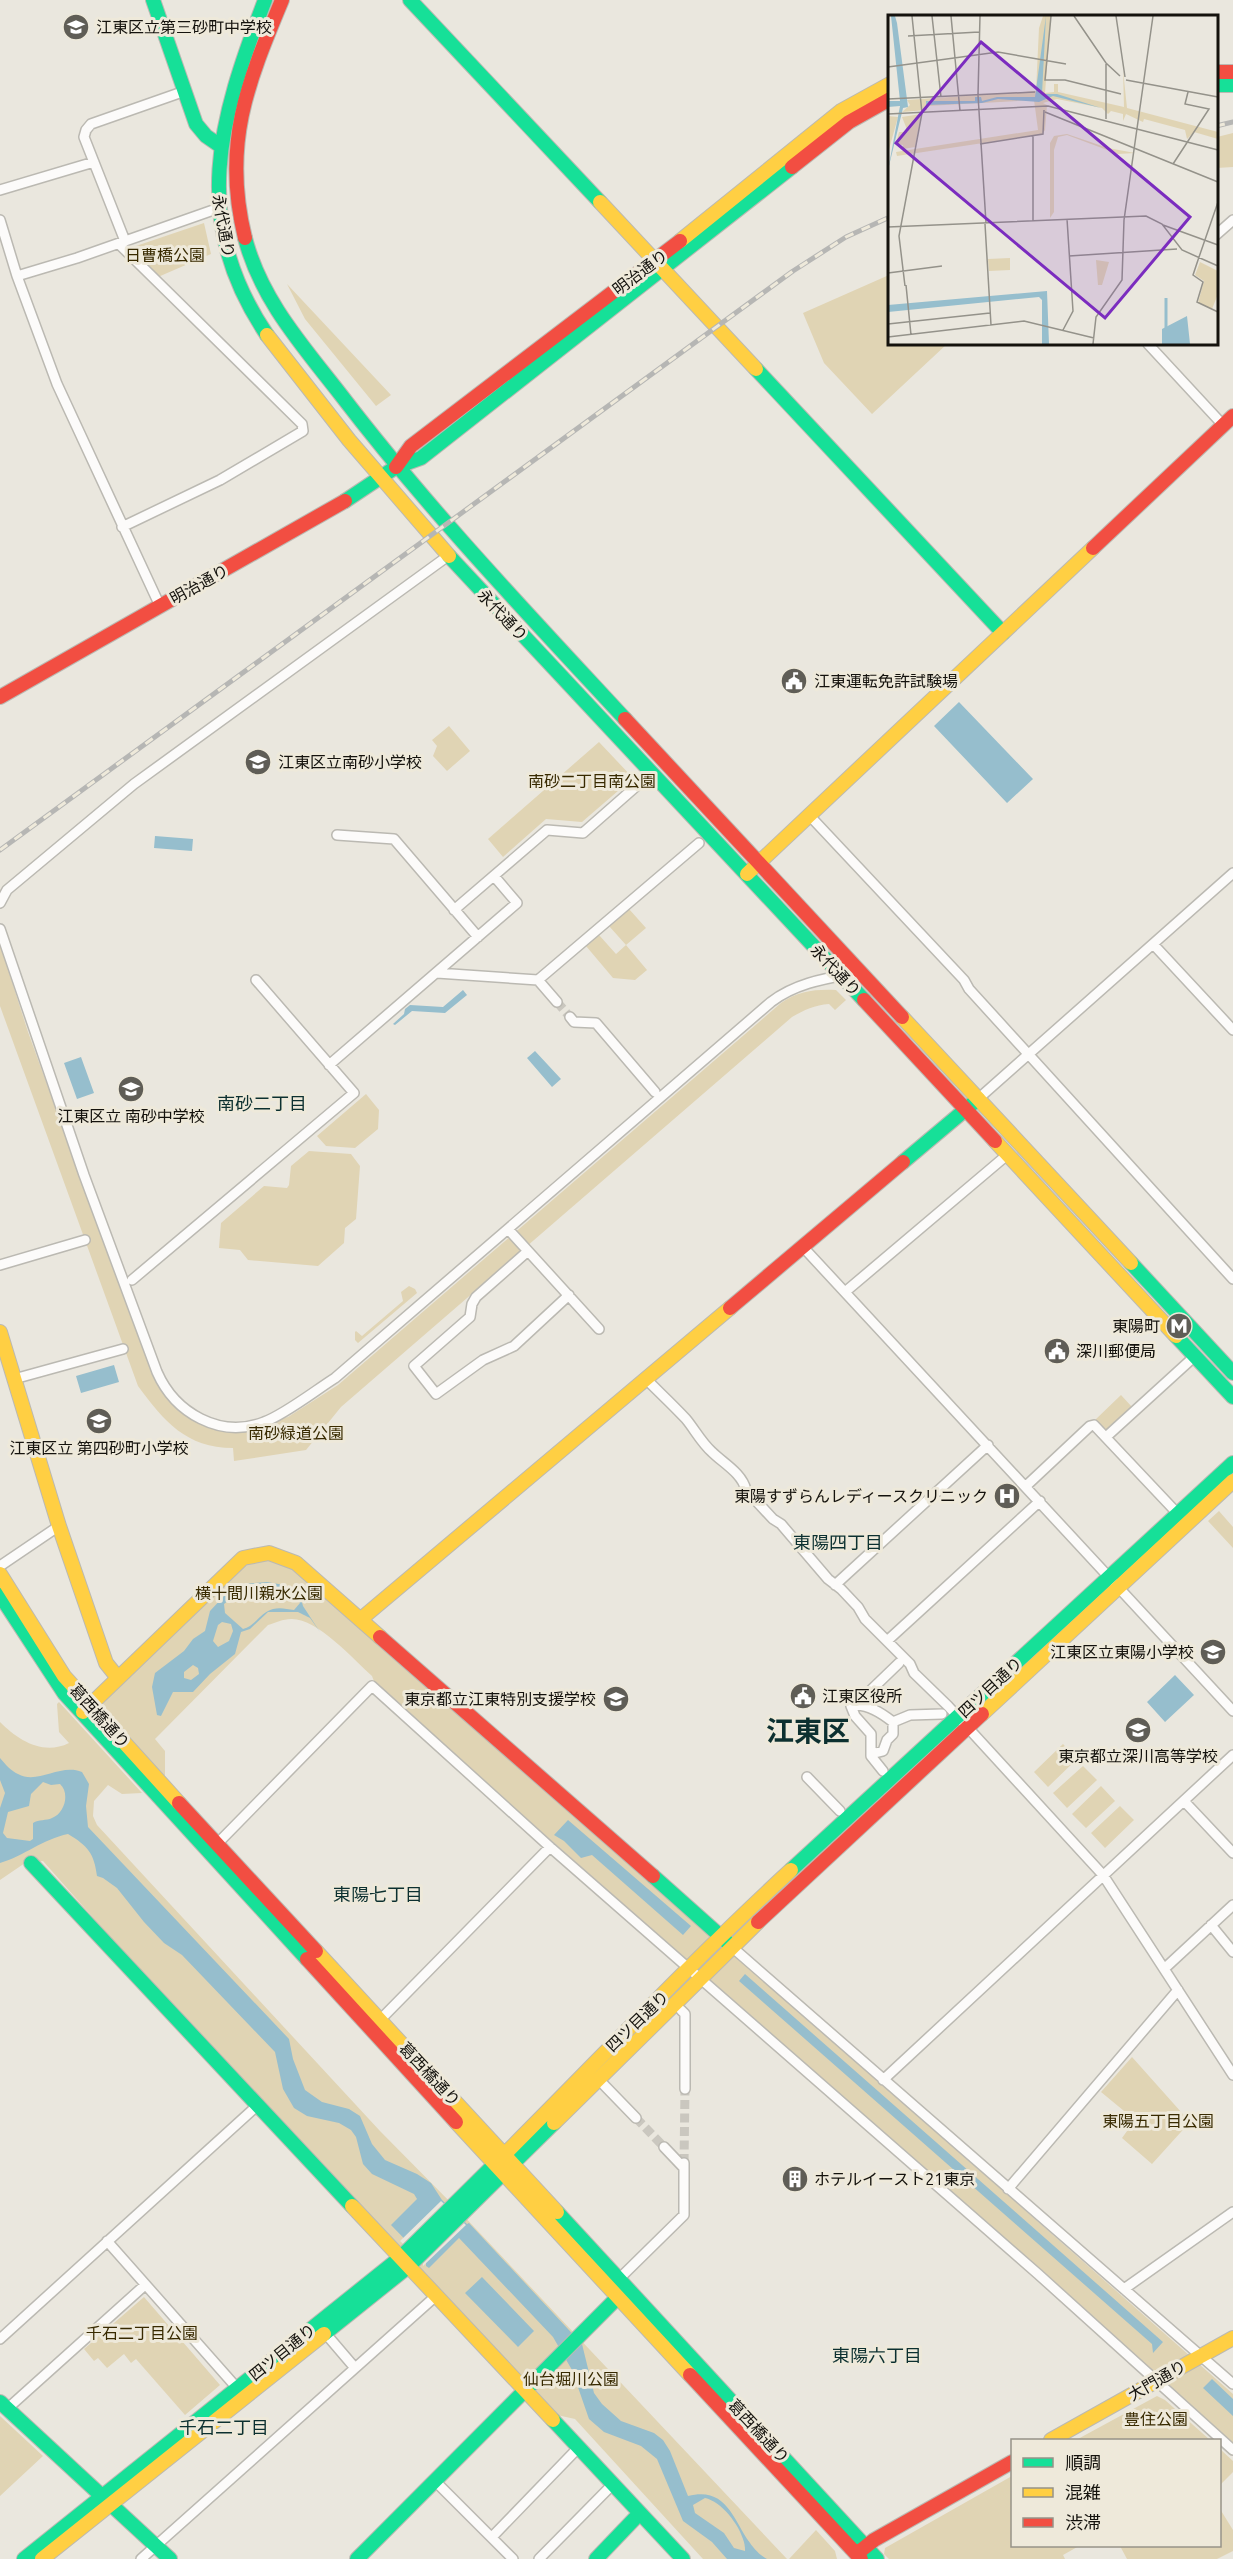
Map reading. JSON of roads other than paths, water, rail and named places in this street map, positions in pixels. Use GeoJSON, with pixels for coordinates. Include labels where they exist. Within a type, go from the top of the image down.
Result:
{"type":"FeatureCollection","features":[{"type":"Feature","properties":{"kind":"main road"},"geometry":{"type":"LineString","coordinates":[[153,0],[198,128],[219,145]]}},
{"type":"Feature","properties":{"kind":"main road","name":"永代通り"},"geometry":{"type":"LineString","coordinates":[[265,0],[233,86],[219,145],[217,187],[231,267],[256,320],[379,478],[433,540],[842,975],[1233,1397]]}},
{"type":"Feature","properties":{"kind":"main road","name":"永代通り"},"geometry":{"type":"LineString","coordinates":[[282,0],[250,81],[240,121],[239,190],[248,251],[266,293],[282,319],[439,519],[1233,1373]]}},
{"type":"Feature","properties":{"kind":"main road"},"geometry":{"type":"LineString","coordinates":[[410,0],[1003,633]]}},
{"type":"Feature","properties":{"kind":"main road","name":"明治通り"},"geometry":{"type":"LineString","coordinates":[[658,266],[841,111],[888,85]]}},
{"type":"Feature","properties":{"kind":"main road","name":"明治通り"},"geometry":{"type":"LineString","coordinates":[[0,697],[338,504],[396,467],[411,446],[658,266],[849,122],[888,100]]}},
{"type":"Feature","properties":{"kind":"main road"},"geometry":{"type":"LineString","coordinates":[[747,874],[1228,421]]}},
{"type":"Feature","properties":{"kind":"main road"},"geometry":{"type":"LineString","coordinates":[[362,1619],[978,1098]]}},
{"type":"Feature","properties":{"kind":"main road"},"geometry":{"type":"LineString","coordinates":[[0,1332],[59,1526],[106,1663],[118,1678]]}},
{"type":"Feature","properties":{"kind":"main road","name":"四ツ目通り"},"geometry":{"type":"LineString","coordinates":[[24,2559],[326,2334],[408,2259],[457,2209],[503,2153],[697,1972],[731,1948],[968,1728],[1114,1583],[1178,1514],[1233,1463]]}},
{"type":"Feature","properties":{"kind":"main road","name":"四ツ目通り"},"geometry":{"type":"LineString","coordinates":[[457,2209],[503,2174],[697,1972],[719,1938],[957,1717],[1233,1481]]}},
{"type":"Feature","properties":{"kind":"main road"},"geometry":{"type":"LineString","coordinates":[[86,1709],[243,1558],[269,1553],[297,1563],[731,1948]]}},
{"type":"Feature","properties":{"kind":"main road","name":"葛西橋通り"},"geometry":{"type":"LineString","coordinates":[[0,1574],[86,1709]]}},
{"type":"Feature","properties":{"kind":"main road","name":"葛西橋通り"},"geometry":{"type":"LineString","coordinates":[[0,1595],[56,1684],[86,1709],[503,2174],[623,2286]]}},
{"type":"Feature","properties":{"kind":"main road","name":"葛西橋通り"},"geometry":{"type":"LineString","coordinates":[[212,1848],[380,2020],[513,2163],[858,2554],[878,2559]]}},
{"type":"Feature","properties":{"kind":"main road"},"geometry":{"type":"LineString","coordinates":[[31,1863],[408,2259],[437,2295],[531,2385],[579,2448],[683,2559]]}},
{"type":"Feature","properties":{"kind":"main road","name":"四ツ目通り"},"geometry":{"type":"LineString","coordinates":[[42,2559],[106,2500],[237,2388],[408,2259]]}},
{"type":"Feature","properties":{"kind":"main road"},"geometry":{"type":"LineString","coordinates":[[357,2559],[578,2337],[623,2286]]}},
{"type":"Feature","properties":{"kind":"main road","name":"大門通り"},"geometry":{"type":"LineString","coordinates":[[1052,2439],[1233,2338]]}},
{"type":"Feature","properties":{"kind":"main road"},"geometry":{"type":"LineString","coordinates":[[4,2406],[170,2559]]}},
{"type":"Feature","properties":{"kind":"main road"},"geometry":{"type":"LineString","coordinates":[[858,2554],[1011,2463]]}},
{"type":"Feature","properties":{"kind":"main road"},"geometry":{"type":"LineString","coordinates":[[596,2559],[640,2512]]}},
{"type":"Feature","properties":{"kind":"street"},"geometry":{"type":"LineString","coordinates":[[122,527],[220,480],[303,430],[302,424],[122,243],[84,137],[91,124],[184,91]]}},
{"type":"Feature","properties":{"kind":"street"},"geometry":{"type":"LineString","coordinates":[[0,190],[94,162]]}},
{"type":"Feature","properties":{"kind":"street"},"geometry":{"type":"LineString","coordinates":[[17,276],[122,243],[219,208]]}},
{"type":"Feature","properties":{"kind":"street"},"geometry":{"type":"LineString","coordinates":[[0,220],[17,276],[57,384],[160,606]]}},
{"type":"Feature","properties":{"kind":"street"},"geometry":{"type":"LineString","coordinates":[[1218,233],[1233,220]]}},
{"type":"Feature","properties":{"kind":"street"},"geometry":{"type":"LineString","coordinates":[[1149,345],[1228,421]]}},
{"type":"Feature","properties":{"kind":"street"},"geometry":{"type":"LineString","coordinates":[[0,903],[7,890],[135,784],[448,556]]}},
{"type":"Feature","properties":{"kind":"street"},"geometry":{"type":"LineString","coordinates":[[454,910],[547,830],[583,833],[641,782]]}},
{"type":"Feature","properties":{"kind":"street"},"geometry":{"type":"LineString","coordinates":[[809,815],[964,980],[1233,1279]]}},
{"type":"Feature","properties":{"kind":"street"},"geometry":{"type":"LineString","coordinates":[[337,835],[394,839],[478,937]]}},
{"type":"Feature","properties":{"kind":"street"},"geometry":{"type":"LineString","coordinates":[[437,973],[538,980],[699,843]]}},
{"type":"Feature","properties":{"kind":"street"},"geometry":{"type":"LineString","coordinates":[[978,1098],[1233,873]]}},
{"type":"Feature","properties":{"kind":"street"},"geometry":{"type":"LineString","coordinates":[[329,1065],[518,903],[494,876]]}},
{"type":"Feature","properties":{"kind":"street"},"geometry":{"type":"LineString","coordinates":[[0,929],[69,1130],[157,1372],[173,1399],[200,1419],[218,1426],[250,1426],[266,1422],[335,1378],[781,994],[807,983],[860,972]]}},
{"type":"Feature","properties":{"kind":"street"},"geometry":{"type":"LineString","coordinates":[[1153,944],[1233,1030]]}},
{"type":"Feature","properties":{"kind":"street"},"geometry":{"type":"LineString","coordinates":[[132,1280],[354,1093],[256,980]]}},
{"type":"Feature","properties":{"kind":"street"},"geometry":{"type":"LineString","coordinates":[[538,980],[557,1002]]}},
{"type":"Feature","properties":{"kind":"street"},"geometry":{"type":"LineString","coordinates":[[570,1017],[574,1022],[596,1023],[655,1092]]}},
{"type":"Feature","properties":{"kind":"street"},"geometry":{"type":"LineString","coordinates":[[845,1292],[1007,1155]]}},
{"type":"Feature","properties":{"kind":"street"},"geometry":{"type":"LineString","coordinates":[[508,1229],[599,1329]]}},
{"type":"Feature","properties":{"kind":"street"},"geometry":{"type":"LineString","coordinates":[[0,1265],[85,1240]]}},
{"type":"Feature","properties":{"kind":"street"},"geometry":{"type":"LineString","coordinates":[[803,1247],[1233,1712]]}},
{"type":"Feature","properties":{"kind":"street"},"geometry":{"type":"LineString","coordinates":[[528,1251],[476,1297],[472,1304],[470,1317],[414,1366],[436,1394],[483,1360],[514,1346],[569,1295]]}},
{"type":"Feature","properties":{"kind":"street"},"geometry":{"type":"LineString","coordinates":[[14,1379],[123,1349]]}},
{"type":"Feature","properties":{"kind":"street"},"geometry":{"type":"LineString","coordinates":[[1106,1437],[1195,1356]]}},
{"type":"Feature","properties":{"kind":"street"},"geometry":{"type":"LineString","coordinates":[[646,1379],[686,1420],[696,1436],[745,1484],[746,1490],[773,1519],[781,1524],[803,1547],[806,1555],[910,1664],[914,1673],[924,1684],[968,1728],[1103,1875],[1233,2075]]}},
{"type":"Feature","properties":{"kind":"street"},"geometry":{"type":"LineString","coordinates":[[1026,1486],[1090,1425],[1094,1425],[1178,1514]]}},
{"type":"Feature","properties":{"kind":"street"},"geometry":{"type":"LineString","coordinates":[[836,1585],[988,1445]]}},
{"type":"Feature","properties":{"kind":"street"},"geometry":{"type":"LineString","coordinates":[[887,1641],[1040,1501]]}},
{"type":"Feature","properties":{"kind":"street"},"geometry":{"type":"LineString","coordinates":[[0,1566],[59,1526]]}},
{"type":"Feature","properties":{"kind":"street"},"geometry":{"type":"LineString","coordinates":[[873,1709],[871,1690],[899,1663]]}},
{"type":"Feature","properties":{"kind":"street"},"geometry":{"type":"LineString","coordinates":[[212,1848],[372,1686],[550,1847],[697,1972],[1160,2379],[1233,2450]]}},
{"type":"Feature","properties":{"kind":"street"},"geometry":{"type":"LineString","coordinates":[[883,1771],[872,1759],[871,1734],[855,1716],[851,1706],[855,1704],[873,1709],[893,1722]]}},
{"type":"Feature","properties":{"kind":"street"},"geometry":{"type":"LineString","coordinates":[[893,1722],[910,1714],[942,1714]]}},
{"type":"Feature","properties":{"kind":"street"},"geometry":{"type":"LineString","coordinates":[[871,1754],[883,1751],[887,1740],[893,1734],[893,1722]]}},
{"type":"Feature","properties":{"kind":"street"},"geometry":{"type":"LineString","coordinates":[[883,2080],[1233,1755]]}},
{"type":"Feature","properties":{"kind":"street"},"geometry":{"type":"LineString","coordinates":[[807,1778],[840,1811]]}},
{"type":"Feature","properties":{"kind":"street"},"geometry":{"type":"LineString","coordinates":[[1184,1801],[1233,1853]]}},
{"type":"Feature","properties":{"kind":"street"},"geometry":{"type":"LineString","coordinates":[[380,2020],[550,1847]]}},
{"type":"Feature","properties":{"kind":"street"},"geometry":{"type":"LineString","coordinates":[[1164,1969],[1233,1905]]}},
{"type":"Feature","properties":{"kind":"street"},"geometry":{"type":"LineString","coordinates":[[1212,1925],[1233,1952]]}},
{"type":"Feature","properties":{"kind":"street"},"geometry":{"type":"LineString","coordinates":[[731,1948],[1124,2289],[1198,2357],[1233,2385]]}},
{"type":"Feature","properties":{"kind":"street"},"geometry":{"type":"LineString","coordinates":[[1008,2189],[1178,1990]]}},
{"type":"Feature","properties":{"kind":"street"},"geometry":{"type":"LineString","coordinates":[[681,2010],[685,2014],[685,2089]]}},
{"type":"Feature","properties":{"kind":"street"},"geometry":{"type":"LineString","coordinates":[[604,2085],[636,2118]]}},
{"type":"Feature","properties":{"kind":"street"},"geometry":{"type":"LineString","coordinates":[[0,2339],[259,2104]]}},
{"type":"Feature","properties":{"kind":"street"},"geometry":{"type":"LineString","coordinates":[[623,2286],[684,2215],[684,2166],[664,2147]]}},
{"type":"Feature","properties":{"kind":"street"},"geometry":{"type":"LineString","coordinates":[[1124,2289],[1233,2212]]}},
{"type":"Feature","properties":{"kind":"street"},"geometry":{"type":"LineString","coordinates":[[107,2241],[237,2388]]}},
{"type":"Feature","properties":{"kind":"street"},"geometry":{"type":"LineString","coordinates":[[4,2406],[145,2285]]}},
{"type":"Feature","properties":{"kind":"street"},"geometry":{"type":"LineString","coordinates":[[141,2559],[437,2295]]}},
{"type":"Feature","properties":{"kind":"street"},"geometry":{"type":"LineString","coordinates":[[326,2334],[355,2368]]}},
{"type":"Feature","properties":{"kind":"street"},"geometry":{"type":"LineString","coordinates":[[492,2537],[579,2448]]}},
{"type":"Feature","properties":{"kind":"street"},"geometry":{"type":"LineString","coordinates":[[435,2481],[513,2559]]}},
{"type":"Feature","properties":{"kind":"street"},"geometry":{"type":"LineString","coordinates":[[539,2559],[613,2484]]}},
{"type":"Feature","properties":{"kind":"water"},"geometry":{"type":"Polygon","coordinates":[[[959,702],[1033,779],[1007,803],[934,726],[959,702]]]}},
{"type":"Feature","properties":{"kind":"water"},"geometry":{"type":"Polygon","coordinates":[[[155,836],[193,839],[192,851],[154,848],[155,836]]]}},
{"type":"Feature","properties":{"kind":"water"},"geometry":{"type":"Polygon","coordinates":[[[463,990],[467,995],[445,1013],[412,1011],[395,1025],[393,1024],[410,1005],[443,1007],[463,990]]]}},
{"type":"Feature","properties":{"kind":"water"},"geometry":{"type":"Polygon","coordinates":[[[535,1051],[561,1079],[552,1087],[527,1058],[535,1051]]]}},
{"type":"Feature","properties":{"kind":"water"},"geometry":{"type":"Polygon","coordinates":[[[81,1057],[94,1093],[77,1099],[64,1063],[81,1057]]]}},
{"type":"Feature","properties":{"kind":"water"},"geometry":{"type":"Polygon","coordinates":[[[114,1365],[119,1382],[81,1393],[76,1376],[114,1365]]]}},
{"type":"Feature","properties":{"kind":"water"},"geometry":{"type":"Polygon","coordinates":[[[267,1582],[284,1585],[300,1595],[303,1606],[320,1632],[310,1618],[298,1612],[268,1612],[250,1629],[241,1632],[235,1654],[210,1674],[193,1692],[173,1692],[161,1716],[157,1715],[152,1687],[155,1673],[184,1651],[193,1639],[205,1631],[210,1611],[224,1596],[243,1584],[267,1582]],[[259,1585],[246,1587],[224,1604],[225,1613],[243,1629],[273,1609],[294,1610],[300,1603],[288,1591],[259,1585]],[[222,1622],[218,1625],[213,1641],[218,1647],[229,1641],[233,1631],[231,1624],[222,1622]],[[193,1665],[184,1672],[184,1678],[191,1680],[199,1674],[198,1668],[193,1665]]]}},
{"type":"Feature","properties":{"kind":"water"},"geometry":{"type":"Polygon","coordinates":[[[1175,1675],[1194,1695],[1165,1722],[1147,1702],[1175,1675]]]}},
{"type":"Feature","properties":{"kind":"water"},"geometry":{"type":"Polygon","coordinates":[[[0,1758],[13,1771],[26,1777],[66,1770],[82,1772],[89,1784],[86,1806],[88,1827],[289,2039],[293,2059],[305,2090],[322,2102],[349,2109],[360,2116],[372,2144],[385,2160],[431,2183],[442,2200],[467,2224],[469,2223],[582,2344],[594,2393],[602,2404],[621,2421],[654,2433],[663,2440],[670,2451],[688,2496],[704,2494],[717,2498],[734,2516],[756,2551],[767,2559],[727,2559],[712,2542],[683,2521],[657,2459],[641,2446],[604,2432],[589,2419],[572,2370],[553,2337],[459,2238],[429,2268],[426,2266],[426,2261],[391,2225],[417,2199],[414,2194],[372,2174],[363,2164],[356,2137],[351,2130],[339,2123],[307,2116],[294,2108],[283,2089],[275,2052],[182,1955],[164,1943],[117,1888],[97,1876],[92,1856],[81,1842],[68,1834],[59,1836],[0,1863],[0,1808],[5,1793],[0,1780],[0,1758]],[[43,1782],[31,1794],[29,1806],[8,1812],[3,1833],[7,1838],[30,1841],[33,1839],[33,1823],[52,1818],[60,1812],[65,1802],[63,1788],[60,1784],[51,1785],[43,1782]],[[705,2498],[693,2505],[695,2513],[724,2533],[734,2548],[745,2551],[742,2536],[732,2519],[719,2505],[705,2498]]]}},
{"type":"Feature","properties":{"kind":"water"},"geometry":{"type":"Polygon","coordinates":[[[568,1820],[691,1926],[683,1935],[592,1855],[581,1858],[564,1841],[554,1835],[568,1820]]]}},
{"type":"Feature","properties":{"kind":"water"},"geometry":{"type":"Polygon","coordinates":[[[745,1974],[1163,2342],[1153,2353],[1152,2344],[739,1981],[745,1974]]]}},
{"type":"Feature","properties":{"kind":"water"},"geometry":{"type":"Polygon","coordinates":[[[482,2277],[534,2331],[518,2347],[465,2293],[482,2277]]]}},
{"type":"Feature","properties":{"kind":"water"},"geometry":{"type":"Polygon","coordinates":[[[1212,2379],[1233,2399],[1233,2416],[1203,2388],[1212,2379]]]}},
{"type":"Feature","properties":{"kind":"tunnel"},"geometry":{"type":"LineString","coordinates":[[557,1002],[570,1017]]}},
{"type":"Feature","properties":{"kind":"tunnel"},"geometry":{"type":"LineString","coordinates":[[684,2163],[685,2089]]}},
{"type":"Feature","properties":{"kind":"tunnel"},"geometry":{"type":"LineString","coordinates":[[636,2118],[664,2147]]}},
{"type":"Feature","properties":{"kind":"railway"},"geometry":{"type":"LineString","coordinates":[[1218,126],[1233,122]]}},
{"type":"Feature","properties":{"kind":"railway"},"geometry":{"type":"LineString","coordinates":[[0,850],[793,271],[846,237],[888,218]]}},
{"type":"Feature","properties":{"kind":"place","name":"江東区立第三砂町中学校"},"geometry":{"type":"Point","coordinates":[76,27]}},
{"type":"Feature","properties":{"kind":"place","name":"江東運転免許試験場"},"geometry":{"type":"Point","coordinates":[794,681]}},
{"type":"Feature","properties":{"kind":"place","name":"江東区立南砂小学校"},"geometry":{"type":"Point","coordinates":[258,762]}},
{"type":"Feature","properties":{"kind":"place","name":"江東区立 南砂中学校"},"geometry":{"type":"Point","coordinates":[131,1089]}},
{"type":"Feature","properties":{"kind":"place","name":"東陽町"},"geometry":{"type":"Point","coordinates":[1179,1326]}},
{"type":"Feature","properties":{"kind":"place","name":"深川郵便局"},"geometry":{"type":"Point","coordinates":[1057,1351]}},
{"type":"Feature","properties":{"kind":"place","name":"江東区立 第四砂町小学校"},"geometry":{"type":"Point","coordinates":[99,1421]}},
{"type":"Feature","properties":{"kind":"place","name":"東陽すずらんレディースクリニック"},"geometry":{"type":"Point","coordinates":[1007,1496]}},
{"type":"Feature","properties":{"kind":"place","name":"江東区立東陽小学校"},"geometry":{"type":"Point","coordinates":[1213,1652]}},
{"type":"Feature","properties":{"kind":"place","name":"江東区役所"},"geometry":{"type":"Point","coordinates":[803,1696]}},
{"type":"Feature","properties":{"kind":"place","name":"東京都立江東特別支援学校"},"geometry":{"type":"Point","coordinates":[616,1699]}},
{"type":"Feature","properties":{"kind":"place","name":"東京都立深川高等学校"},"geometry":{"type":"Point","coordinates":[1138,1730]}},
{"type":"Feature","properties":{"kind":"place","name":"ホテルイースト21東京"},"geometry":{"type":"Point","coordinates":[795,2179]}},
{"type":"Feature","properties":{"kind":"district","name":"南砂二丁目"},"geometry":{"type":"Point","coordinates":[262,1104]}},
{"type":"Feature","properties":{"kind":"district","name":"東陽四丁目"},"geometry":{"type":"Point","coordinates":[838,1543]}},
{"type":"Feature","properties":{"kind":"district","name":"江東区"},"geometry":{"type":"Point","coordinates":[808,1731]}},
{"type":"Feature","properties":{"kind":"district","name":"東陽七丁目"},"geometry":{"type":"Point","coordinates":[378,1895]}},
{"type":"Feature","properties":{"kind":"district","name":"東陽六丁目"},"geometry":{"type":"Point","coordinates":[877,2356]}},
{"type":"Feature","properties":{"kind":"district","name":"千石二丁目"},"geometry":{"type":"Point","coordinates":[224,2428]}},
{"type":"Feature","properties":{"kind":"park label","name":"日曹橋公園"},"geometry":{"type":"Point","coordinates":[165,255]}},
{"type":"Feature","properties":{"kind":"park label","name":"南砂二丁目南公園"},"geometry":{"type":"Point","coordinates":[592,781]}},
{"type":"Feature","properties":{"kind":"park label","name":"南砂緑道公園"},"geometry":{"type":"Point","coordinates":[296,1433]}},
{"type":"Feature","properties":{"kind":"park label","name":"横十間川親水公園"},"geometry":{"type":"Point","coordinates":[259,1593]}},
{"type":"Feature","properties":{"kind":"park label","name":"東陽五丁目公園"},"geometry":{"type":"Point","coordinates":[1158,2121]}},
{"type":"Feature","properties":{"kind":"park label","name":"千石二丁目公園"},"geometry":{"type":"Point","coordinates":[142,2333]}},
{"type":"Feature","properties":{"kind":"park label","name":"仙台堀川公園"},"geometry":{"type":"Point","coordinates":[571,2379]}},
{"type":"Feature","properties":{"kind":"park label","name":"豊住公園"},"geometry":{"type":"Point","coordinates":[1156,2419]}}]}
